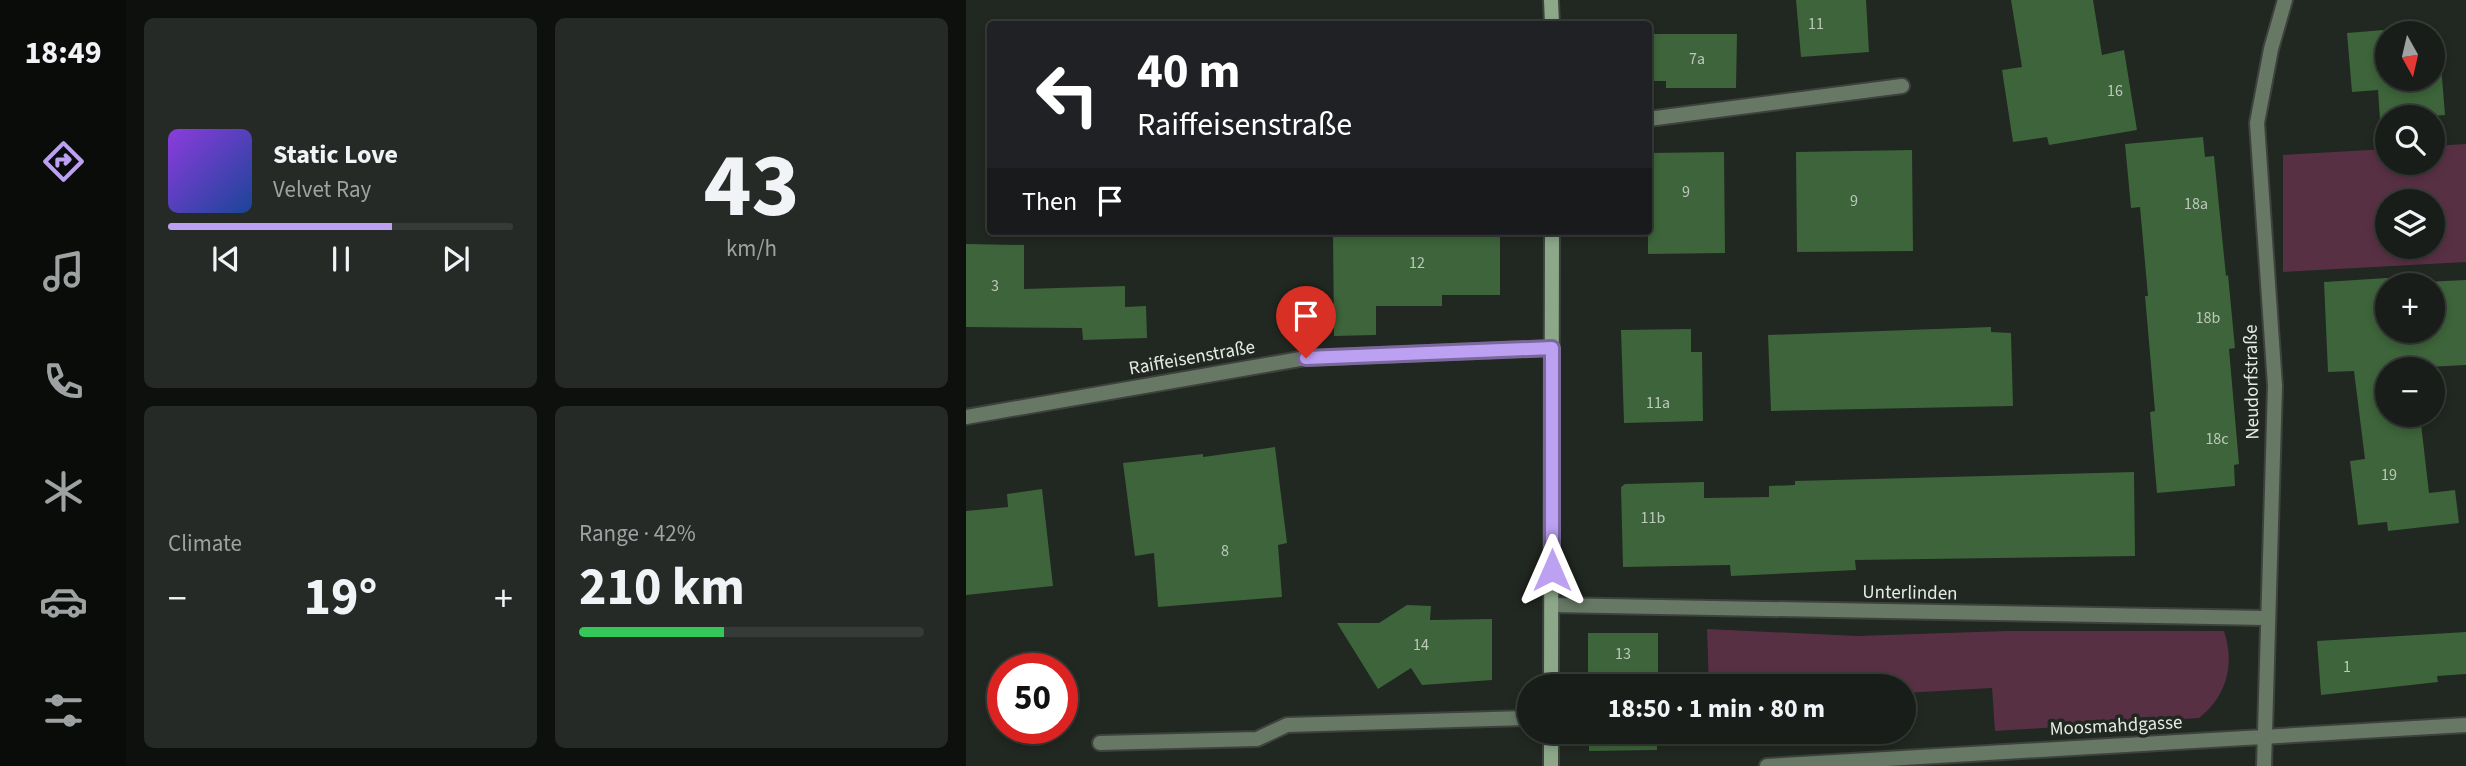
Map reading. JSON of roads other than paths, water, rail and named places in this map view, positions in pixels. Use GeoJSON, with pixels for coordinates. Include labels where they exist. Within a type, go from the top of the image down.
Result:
{"type":"FeatureCollection","features":[{"type":"Feature","properties":{"kind":"main road"},"geometry":{"type":"LineString","coordinates":[[1552,0],[1552,21]]}},
{"type":"Feature","properties":{"kind":"main road"},"geometry":{"type":"LineString","coordinates":[[1551,674],[1552,235]]}},
{"type":"Feature","properties":{"kind":"main road"},"geometry":{"type":"LineString","coordinates":[[1551,744],[1551,766]]}},
{"type":"Feature","properties":{"kind":"street","name":"Neudorfstraße"},"geometry":{"type":"LineString","coordinates":[[2263,766],[2275,386],[2257,123],[2270,50],[2285,0]]}},
{"type":"Feature","properties":{"kind":"street"},"geometry":{"type":"LineString","coordinates":[[1652,118],[1902,86]]}},
{"type":"Feature","properties":{"kind":"street","name":"Raiffeisenstraße"},"geometry":{"type":"LineString","coordinates":[[966,417],[1306,358],[1552,348]]}},
{"type":"Feature","properties":{"kind":"street","name":"Unterlinden"},"geometry":{"type":"LineString","coordinates":[[1552,605],[2266,618]]}},
{"type":"Feature","properties":{"kind":"street"},"geometry":{"type":"LineString","coordinates":[[1100,743],[1257,739],[1287,725],[1517,718]]}},
{"type":"Feature","properties":{"kind":"street","name":"Moosmahdgasse"},"geometry":{"type":"LineString","coordinates":[[1768,766],[2466,724]]}}]}
